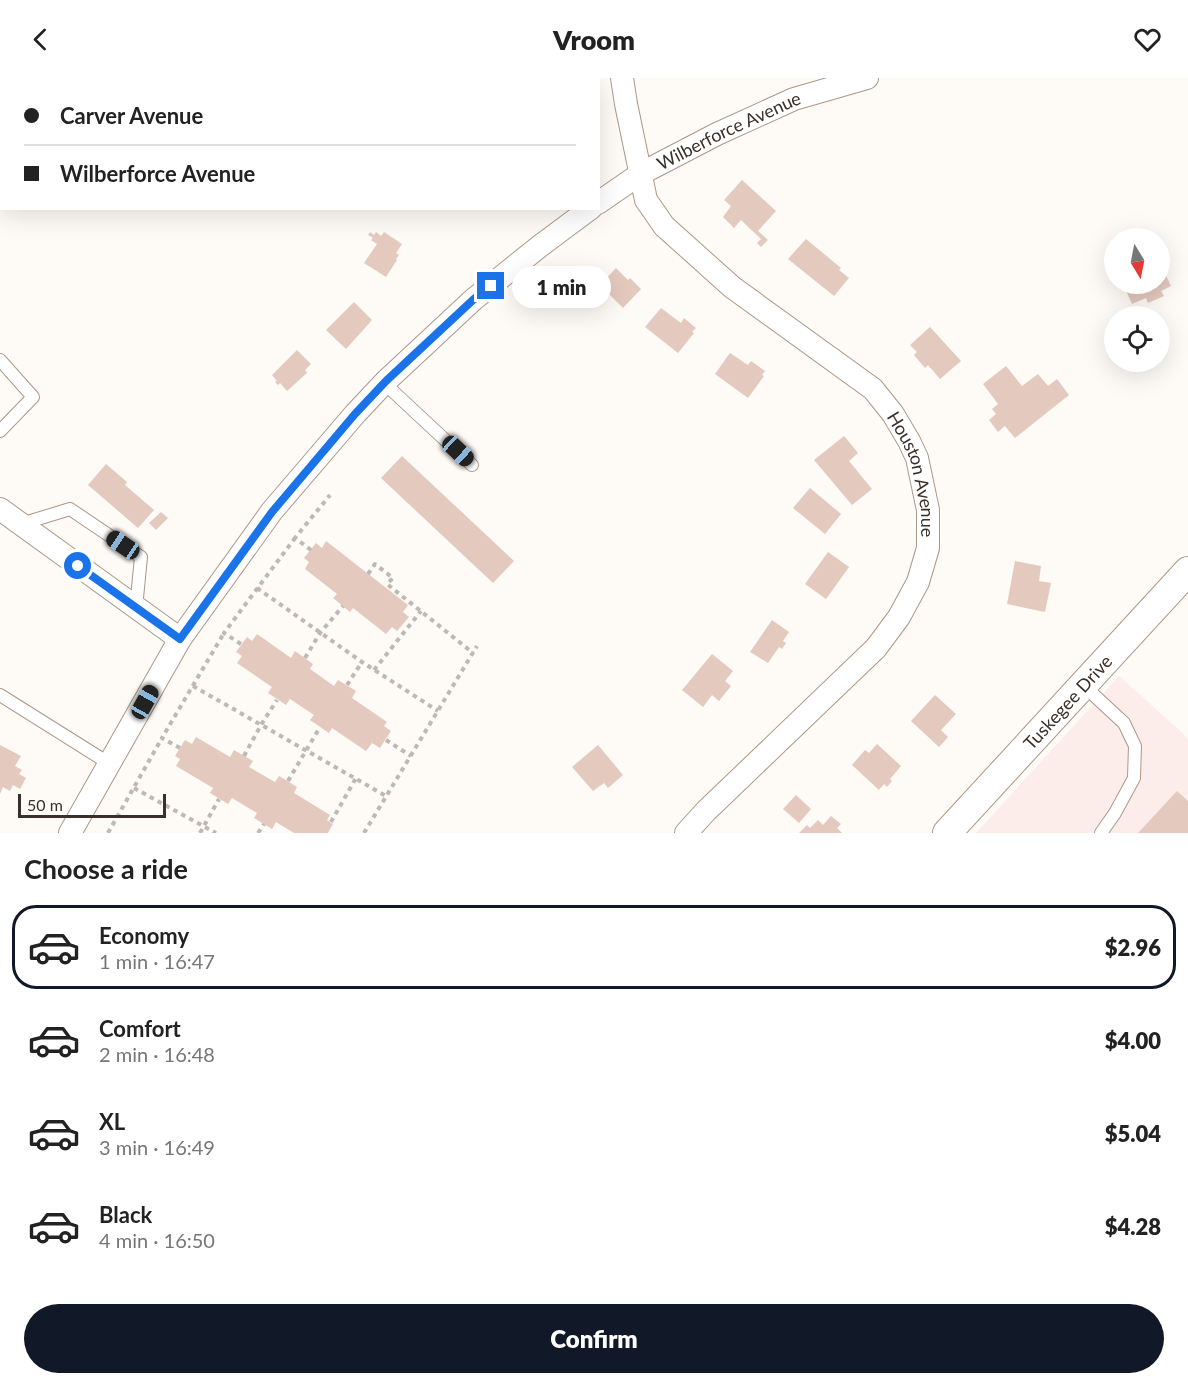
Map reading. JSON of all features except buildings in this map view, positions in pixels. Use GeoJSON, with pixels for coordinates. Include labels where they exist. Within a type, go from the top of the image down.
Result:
{"type":"FeatureCollection","features":[{"type":"Feature","properties":{"kind":"street","name":"Houston Avenue"},"geometry":{"type":"LineString","coordinates":[[622,78],[645,200],[664,226],[732,287],[873,389],[892,414],[917,458],[928,510],[928,549],[918,582],[899,617],[876,648],[706,811],[686,833]]}},
{"type":"Feature","properties":{"kind":"street","name":"Wilberforce Avenue"},"geometry":{"type":"LineString","coordinates":[[600,202],[640,174],[717,134],[794,99],[867,78]]}},
{"type":"Feature","properties":{"kind":"street"},"geometry":{"type":"LineString","coordinates":[[70,833],[180,639],[272,512],[384,383],[474,299],[588,210]]}},
{"type":"Feature","properties":{"kind":"street"},"geometry":{"type":"LineString","coordinates":[[0,508],[180,639]]}},
{"type":"Feature","properties":{"kind":"street","name":"Tuskegee Drive"},"geometry":{"type":"LineString","coordinates":[[947,833],[1188,571]]}},
{"type":"Feature","properties":{"kind":"lane"},"geometry":{"type":"LineString","coordinates":[[0,360],[33,397],[0,431]]}},
{"type":"Feature","properties":{"kind":"lane"},"geometry":{"type":"LineString","coordinates":[[384,383],[472,465]]}},
{"type":"Feature","properties":{"kind":"lane"},"geometry":{"type":"LineString","coordinates":[[21,524],[70,509],[141,557],[136,608]]}},
{"type":"Feature","properties":{"kind":"lane"},"geometry":{"type":"LineString","coordinates":[[1083,685],[1124,723],[1135,746],[1134,778],[1101,833]]}},
{"type":"Feature","properties":{"kind":"lane"},"geometry":{"type":"LineString","coordinates":[[0,695],[110,764]]}},
{"type":"Feature","properties":{"kind":"path"},"geometry":{"type":"LineString","coordinates":[[108,833],[224,633],[330,495]]}},
{"type":"Feature","properties":{"kind":"path"},"geometry":{"type":"LineString","coordinates":[[295,538],[310,549]]}},
{"type":"Feature","properties":{"kind":"path"},"geometry":{"type":"LineString","coordinates":[[368,574],[375,564],[393,578],[387,585],[473,653]]}},
{"type":"Feature","properties":{"kind":"path"},"geometry":{"type":"LineString","coordinates":[[257,588],[362,662],[438,711]]}},
{"type":"Feature","properties":{"kind":"path"},"geometry":{"type":"LineString","coordinates":[[305,658],[320,633],[343,606]]}},
{"type":"Feature","properties":{"kind":"path"},"geometry":{"type":"LineString","coordinates":[[374,669],[421,611]]}},
{"type":"Feature","properties":{"kind":"path"},"geometry":{"type":"LineString","coordinates":[[224,633],[241,644]]}},
{"type":"Feature","properties":{"kind":"path"},"geometry":{"type":"LineString","coordinates":[[364,833],[477,646]]}},
{"type":"Feature","properties":{"kind":"path"},"geometry":{"type":"LineString","coordinates":[[347,685],[362,662]]}},
{"type":"Feature","properties":{"kind":"path"},"geometry":{"type":"LineString","coordinates":[[193,686],[386,796]]}},
{"type":"Feature","properties":{"kind":"path"},"geometry":{"type":"LineString","coordinates":[[244,756],[277,700]]}},
{"type":"Feature","properties":{"kind":"path"},"geometry":{"type":"LineString","coordinates":[[288,781],[320,727]]}},
{"type":"Feature","properties":{"kind":"path"},"geometry":{"type":"LineString","coordinates":[[162,738],[180,748]]}},
{"type":"Feature","properties":{"kind":"path"},"geometry":{"type":"LineString","coordinates":[[386,740],[411,756]]}},
{"type":"Feature","properties":{"kind":"path"},"geometry":{"type":"LineString","coordinates":[[331,822],[356,778]]}},
{"type":"Feature","properties":{"kind":"path"},"geometry":{"type":"LineString","coordinates":[[134,788],[216,833]]}},
{"type":"Feature","properties":{"kind":"path"},"geometry":{"type":"LineString","coordinates":[[200,833],[219,799]]}},
{"type":"Feature","properties":{"kind":"path"},"geometry":{"type":"LineString","coordinates":[[258,833],[264,824]]}},
{"type":"Feature","properties":{"kind":"shaded area"},"geometry":{"type":"Polygon","coordinates":[[[1119,676],[1188,738],[1188,833],[976,833],[1119,676]]]}},
{"type":"Feature","properties":{"kind":"route"},"geometry":{"type":"LineString","coordinates":[[78,566],[180,639],[272,512],[355,414],[386,381],[491,286]]}}]}
